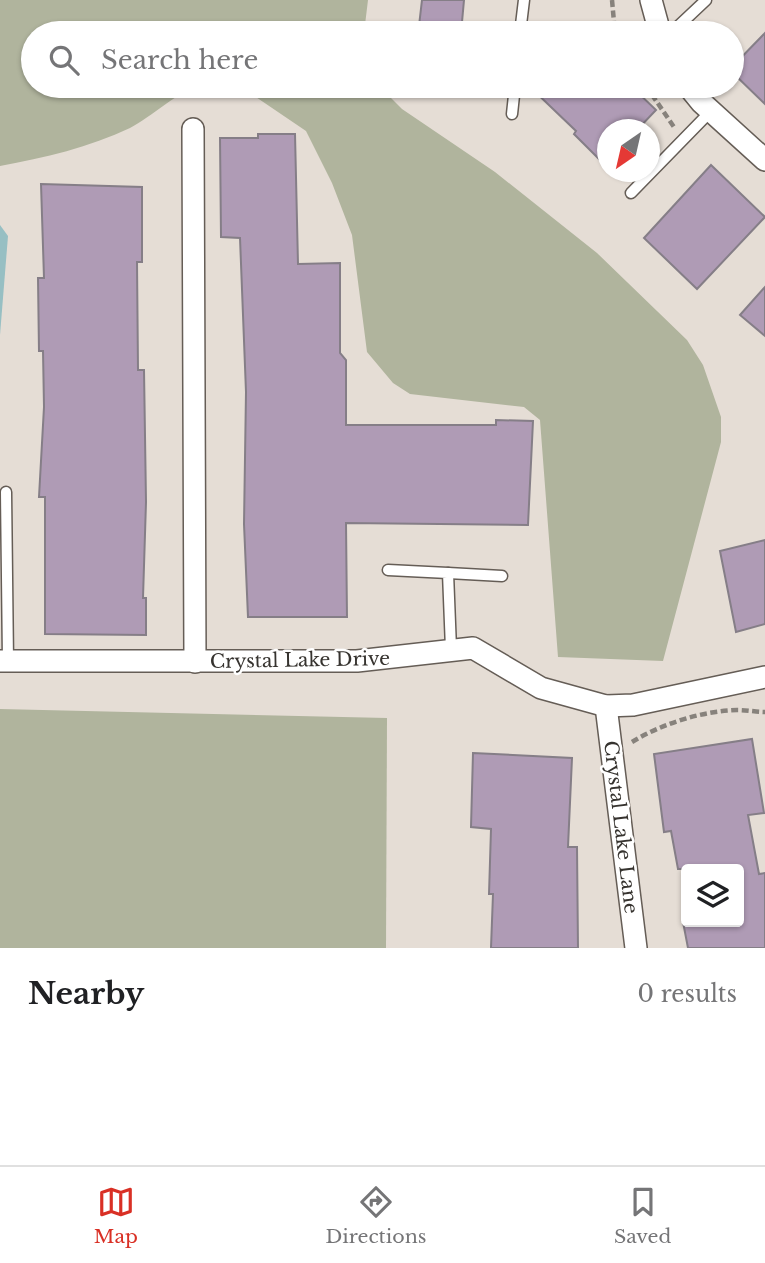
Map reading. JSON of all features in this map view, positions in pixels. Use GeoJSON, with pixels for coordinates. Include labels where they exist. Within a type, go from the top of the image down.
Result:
{"type":"FeatureCollection","features":[{"type":"Feature","properties":{"kind":"street"},"geometry":{"type":"LineString","coordinates":[[651,0],[657,21]]}},
{"type":"Feature","properties":{"kind":"street"},"geometry":{"type":"LineString","coordinates":[[699,98],[765,160]]}},
{"type":"Feature","properties":{"kind":"street","name":"Crystal Lake Drive"},"geometry":{"type":"LineString","coordinates":[[193,129],[195,663]]}},
{"type":"Feature","properties":{"kind":"street","name":"Crystal Lake Drive"},"geometry":{"type":"LineString","coordinates":[[4,661],[357,661],[473,648],[541,688],[606,706],[633,705],[765,677]]}},
{"type":"Feature","properties":{"kind":"street","name":"Crystal Lake Lane"},"geometry":{"type":"LineString","coordinates":[[606,706],[636,948]]}},
{"type":"Feature","properties":{"kind":"lane"},"geometry":{"type":"LineString","coordinates":[[521,21],[524,0]]}},
{"type":"Feature","properties":{"kind":"lane"},"geometry":{"type":"LineString","coordinates":[[684,21],[706,0]]}},
{"type":"Feature","properties":{"kind":"lane"},"geometry":{"type":"LineString","coordinates":[[512,114],[514,98]]}},
{"type":"Feature","properties":{"kind":"lane"},"geometry":{"type":"LineString","coordinates":[[631,193],[711,111]]}},
{"type":"Feature","properties":{"kind":"lane"},"geometry":{"type":"LineString","coordinates":[[4,661],[6,492]]}},
{"type":"Feature","properties":{"kind":"lane"},"geometry":{"type":"LineString","coordinates":[[388,570],[502,576]]}},
{"type":"Feature","properties":{"kind":"lane"},"geometry":{"type":"LineString","coordinates":[[447,573],[452,649]]}},
{"type":"Feature","properties":{"kind":"path"},"geometry":{"type":"LineString","coordinates":[[612,0],[614,21]]}},
{"type":"Feature","properties":{"kind":"path"},"geometry":{"type":"LineString","coordinates":[[611,746],[627,746],[656,727],[736,710],[765,712]]}},
{"type":"Feature","properties":{"kind":"green space"},"geometry":{"type":"Polygon","coordinates":[[[0,0],[368,0],[365,21],[21,21],[21,98],[176,98],[115,135],[66,151],[0,166],[0,0]]]}},
{"type":"Feature","properties":{"kind":"green space"},"geometry":{"type":"Polygon","coordinates":[[[257,98],[391,98],[402,109],[495,172],[597,253],[687,340],[703,365],[721,417],[721,442],[663,661],[558,657],[540,420],[524,407],[410,394],[393,383],[367,352],[352,235],[332,183],[306,131],[257,98]]]}},
{"type":"Feature","properties":{"kind":"green space"},"geometry":{"type":"Polygon","coordinates":[[[0,709],[387,718],[386,948],[0,948],[0,709]]]}},
{"type":"Feature","properties":{"kind":"water"},"geometry":{"type":"Polygon","coordinates":[[[0,225],[8,236],[0,335],[0,225]]]}},
{"type":"Feature","properties":{"kind":"building"},"geometry":{"type":"Polygon","coordinates":[[[422,0],[464,0],[462,21],[420,21],[422,0]]]}},
{"type":"Feature","properties":{"kind":"building"},"geometry":{"type":"Polygon","coordinates":[[[765,33],[765,104],[744,84],[744,55],[765,33]]]}},
{"type":"Feature","properties":{"kind":"building"},"geometry":{"type":"Polygon","coordinates":[[[542,98],[644,98],[656,110],[647,119],[597,119],[597,157],[574,134],[576,131],[542,98]]]}},
{"type":"Feature","properties":{"kind":"building"},"geometry":{"type":"Polygon","coordinates":[[[258,134],[295,134],[298,264],[340,263],[340,353],[346,360],[346,425],[496,425],[496,420],[533,421],[528,525],[346,523],[347,617],[248,617],[244,524],[246,392],[240,238],[221,237],[220,138],[258,138],[258,134]]]}},
{"type":"Feature","properties":{"kind":"building"},"geometry":{"type":"Polygon","coordinates":[[[711,165],[765,217],[697,289],[644,238],[711,165]]]}},
{"type":"Feature","properties":{"kind":"building"},"geometry":{"type":"Polygon","coordinates":[[[41,184],[142,187],[142,262],[137,262],[138,370],[144,370],[146,502],[143,598],[146,598],[146,635],[45,634],[45,497],[39,497],[44,407],[43,351],[39,351],[38,278],[44,278],[41,184]]]}},
{"type":"Feature","properties":{"kind":"building"},"geometry":{"type":"Polygon","coordinates":[[[765,287],[765,336],[740,315],[765,287]]]}},
{"type":"Feature","properties":{"kind":"building"},"geometry":{"type":"Polygon","coordinates":[[[765,540],[765,624],[736,632],[720,551],[765,540]]]}},
{"type":"Feature","properties":{"kind":"building"},"geometry":{"type":"Polygon","coordinates":[[[752,739],[764,813],[748,815],[759,874],[765,873],[765,948],[688,948],[684,927],[744,927],[744,864],[681,864],[681,869],[678,869],[671,831],[664,832],[654,754],[752,739]]]}},
{"type":"Feature","properties":{"kind":"building"},"geometry":{"type":"Polygon","coordinates":[[[473,753],[572,758],[568,847],[577,847],[578,948],[491,948],[491,829],[471,827],[473,753]]]}}]}
